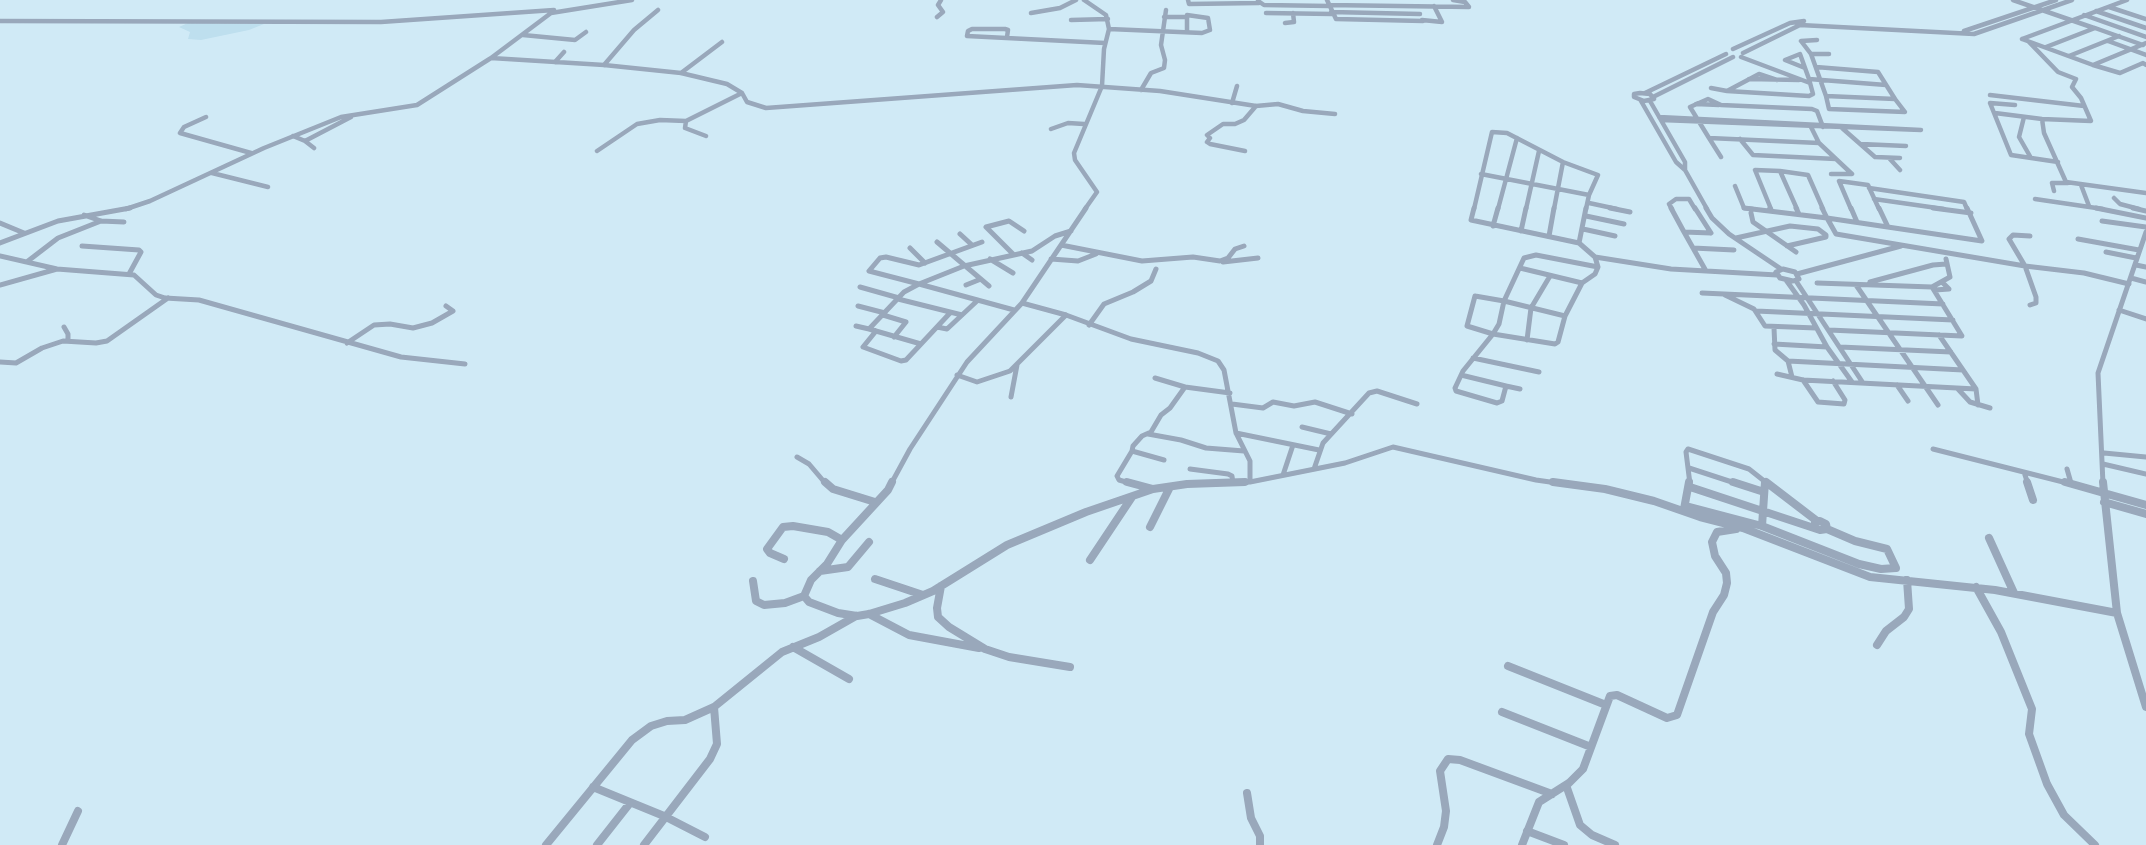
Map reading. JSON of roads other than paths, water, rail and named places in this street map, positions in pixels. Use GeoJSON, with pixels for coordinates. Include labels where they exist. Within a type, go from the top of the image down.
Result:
{"type":"FeatureCollection","features":[{"type":"Feature","properties":{"kind":"street"},"geometry":{"type":"LineString","coordinates":[[0,21],[381,22],[468,18],[566,9],[630,0]]}},
{"type":"Feature","properties":{"kind":"street"},"geometry":{"type":"LineString","coordinates":[[937,17],[943,12],[939,5],[941,0]]}},
{"type":"Feature","properties":{"kind":"street"},"geometry":{"type":"LineString","coordinates":[[1031,13],[1060,8],[1076,0]]}},
{"type":"Feature","properties":{"kind":"street"},"geometry":{"type":"LineString","coordinates":[[753,581],[756,601],[764,605],[785,603],[804,596],[811,580],[827,564],[842,540],[888,490],[957,375],[983,342],[1022,303],[1071,231],[1096,189],[1074,156],[1084,124],[1102,86],[1105,43],[1109,29],[1108,19],[1097,6],[1084,0]]}},
{"type":"Feature","properties":{"kind":"street"},"geometry":{"type":"LineString","coordinates":[[1188,0],[1188,3],[1192,4],[1258,2],[1469,7],[1465,2],[1453,0]]}},
{"type":"Feature","properties":{"kind":"street"},"geometry":{"type":"LineString","coordinates":[[1412,0],[1423,21]]}},
{"type":"Feature","properties":{"kind":"street"},"geometry":{"type":"LineString","coordinates":[[2013,0],[2145,45]]}},
{"type":"Feature","properties":{"kind":"street"},"geometry":{"type":"LineString","coordinates":[[1641,101],[1651,99],[1734,57],[1743,55],[1795,26],[1805,24],[1968,31],[2056,0]]}},
{"type":"Feature","properties":{"kind":"street"},"geometry":{"type":"LineString","coordinates":[[1726,54],[1724,51],[1790,23],[1801,21],[1974,34],[2072,0]]}},
{"type":"Feature","properties":{"kind":"street"},"geometry":{"type":"LineString","coordinates":[[2127,0],[2070,19],[2022,39],[2120,73],[2145,63]]}},
{"type":"Feature","properties":{"kind":"street"},"geometry":{"type":"LineString","coordinates":[[1328,3],[1337,19],[1442,22],[1434,6]]}},
{"type":"Feature","properties":{"kind":"street"},"geometry":{"type":"LineString","coordinates":[[2109,6],[2146,19]]}},
{"type":"Feature","properties":{"kind":"street"},"geometry":{"type":"LineString","coordinates":[[0,243],[24,233],[84,215],[134,207],[212,173],[251,153],[354,114],[417,105],[491,58],[551,13],[566,9]]}},
{"type":"Feature","properties":{"kind":"street"},"geometry":{"type":"LineString","coordinates":[[604,65],[634,30],[658,10]]}},
{"type":"Feature","properties":{"kind":"street"},"geometry":{"type":"LineString","coordinates":[[1142,90],[1151,73],[1164,68],[1165,60],[1161,45],[1166,10]]}},
{"type":"Feature","properties":{"kind":"street"},"geometry":{"type":"LineString","coordinates":[[2096,10],[2146,28]]}},
{"type":"Feature","properties":{"kind":"street"},"geometry":{"type":"LineString","coordinates":[[2135,15],[2146,11]]}},
{"type":"Feature","properties":{"kind":"street"},"geometry":{"type":"LineString","coordinates":[[1266,13],[1420,14]]}},
{"type":"Feature","properties":{"kind":"street"},"geometry":{"type":"LineString","coordinates":[[1285,22],[1294,22],[1293,14]]}},
{"type":"Feature","properties":{"kind":"street"},"geometry":{"type":"LineString","coordinates":[[2083,15],[2146,37]]}},
{"type":"Feature","properties":{"kind":"street"},"geometry":{"type":"LineString","coordinates":[[1109,29],[1209,32],[1210,25],[1207,16],[1164,17]]}},
{"type":"Feature","properties":{"kind":"street"},"geometry":{"type":"LineString","coordinates":[[1186,17],[1187,32]]}},
{"type":"Feature","properties":{"kind":"street"},"geometry":{"type":"LineString","coordinates":[[1071,20],[1108,19]]}},
{"type":"Feature","properties":{"kind":"street"},"geometry":{"type":"LineString","coordinates":[[2000,20],[2008,22]]}},
{"type":"Feature","properties":{"kind":"street"},"geometry":{"type":"LineString","coordinates":[[2045,47],[2095,28]]}},
{"type":"Feature","properties":{"kind":"street"},"geometry":{"type":"LineString","coordinates":[[1007,38],[1008,30],[1005,29],[972,29],[968,31],[967,36],[1105,43]]}},
{"type":"Feature","properties":{"kind":"street"},"geometry":{"type":"LineString","coordinates":[[522,35],[574,40],[586,32]]}},
{"type":"Feature","properties":{"kind":"street"},"geometry":{"type":"LineString","coordinates":[[2068,56],[2119,36]]}},
{"type":"Feature","properties":{"kind":"street"},"geometry":{"type":"LineString","coordinates":[[1816,67],[1874,71],[1880,74],[1905,112],[1829,109],[1811,54],[1801,41],[1817,40]]}},
{"type":"Feature","properties":{"kind":"street"},"geometry":{"type":"LineString","coordinates":[[2107,41],[2146,55]]}},
{"type":"Feature","properties":{"kind":"street"},"geometry":{"type":"LineString","coordinates":[[681,73],[722,42]]}},
{"type":"Feature","properties":{"kind":"street"},"geometry":{"type":"LineString","coordinates":[[1995,113],[2042,119],[2091,121],[2072,87],[2076,79],[2058,72],[2029,42]]}},
{"type":"Feature","properties":{"kind":"street"},"geometry":{"type":"LineString","coordinates":[[2093,65],[2145,45]]}},
{"type":"Feature","properties":{"kind":"street"},"geometry":{"type":"LineString","coordinates":[[1733,49],[1756,61],[1809,81]]}},
{"type":"Feature","properties":{"kind":"street"},"geometry":{"type":"LineString","coordinates":[[555,62],[564,52]]}},
{"type":"Feature","properties":{"kind":"street"},"geometry":{"type":"LineString","coordinates":[[1734,57],[1726,54],[1645,93],[1634,95],[1641,101],[1678,164],[1685,170],[1712,218],[1786,280],[1827,347],[1852,382]]}},
{"type":"Feature","properties":{"kind":"street"},"geometry":{"type":"LineString","coordinates":[[1711,88],[1727,92],[1809,96],[1813,94],[1800,54],[1785,61],[1804,68]]}},
{"type":"Feature","properties":{"kind":"street"},"geometry":{"type":"LineString","coordinates":[[1811,54],[1829,54]]}},
{"type":"Feature","properties":{"kind":"street"},"geometry":{"type":"LineString","coordinates":[[491,58],[604,65],[681,73],[720,82],[742,93],[747,102],[770,108],[1066,85],[1142,90],[1256,106],[1278,104],[1303,111],[1335,114]]}},
{"type":"Feature","properties":{"kind":"street"},"geometry":{"type":"LineString","coordinates":[[1793,75],[1801,80]]}},
{"type":"Feature","properties":{"kind":"street"},"geometry":{"type":"LineString","coordinates":[[1727,92],[1749,79],[1886,85]]}},
{"type":"Feature","properties":{"kind":"street"},"geometry":{"type":"LineString","coordinates":[[1232,103],[1237,86]]}},
{"type":"Feature","properties":{"kind":"street"},"geometry":{"type":"LineString","coordinates":[[597,151],[637,124],[660,120],[686,122],[742,93]]}},
{"type":"Feature","properties":{"kind":"street"},"geometry":{"type":"LineString","coordinates":[[1645,93],[1651,99],[1684,162],[1685,170]]}},
{"type":"Feature","properties":{"kind":"street"},"geometry":{"type":"LineString","coordinates":[[1990,95],[2084,106]]}},
{"type":"Feature","properties":{"kind":"street"},"geometry":{"type":"LineString","coordinates":[[1826,96],[1895,99]]}},
{"type":"Feature","properties":{"kind":"street"},"geometry":{"type":"LineString","coordinates":[[1721,158],[1690,107],[1708,99],[1721,105],[1812,109],[1817,111],[1822,126]]}},
{"type":"Feature","properties":{"kind":"street"},"geometry":{"type":"LineString","coordinates":[[2015,105],[1991,103],[2011,155],[2058,162]]}},
{"type":"Feature","properties":{"kind":"street"},"geometry":{"type":"LineString","coordinates":[[1245,151],[1208,143],[1210,138],[1207,135],[1223,124],[1235,124],[1244,120],[1256,106]]}},
{"type":"Feature","properties":{"kind":"street"},"geometry":{"type":"LineString","coordinates":[[305,141],[354,114]]}},
{"type":"Feature","properties":{"kind":"street"},"geometry":{"type":"LineString","coordinates":[[206,117],[184,127],[180,133],[251,153]]}},
{"type":"Feature","properties":{"kind":"street"},"geometry":{"type":"LineString","coordinates":[[2024,117],[2019,137],[2031,158]]}},
{"type":"Feature","properties":{"kind":"street"},"geometry":{"type":"LineString","coordinates":[[1660,119],[1698,120],[1841,127],[1921,130],[1915,128],[1841,127]]}},
{"type":"Feature","properties":{"kind":"street"},"geometry":{"type":"LineString","coordinates":[[2042,119],[2044,133],[2068,183]]}},
{"type":"Feature","properties":{"kind":"street"},"geometry":{"type":"LineString","coordinates":[[1698,120],[1822,126]]}},
{"type":"Feature","properties":{"kind":"street"},"geometry":{"type":"LineString","coordinates":[[686,122],[685,128],[706,136]]}},
{"type":"Feature","properties":{"kind":"street"},"geometry":{"type":"LineString","coordinates":[[1051,129],[1068,123],[1084,124]]}},
{"type":"Feature","properties":{"kind":"street"},"geometry":{"type":"LineString","coordinates":[[1811,127],[1819,143],[1852,174],[1831,174]]}},
{"type":"Feature","properties":{"kind":"street"},"geometry":{"type":"LineString","coordinates":[[1841,127],[1875,157],[1900,158]]}},
{"type":"Feature","properties":{"kind":"street"},"geometry":{"type":"LineString","coordinates":[[1579,243],[1589,195],[1598,175],[1563,162],[1500,131],[1492,132],[1470,217],[1473,222],[1579,243],[1597,257],[1671,269],[1797,274],[1905,245]]}},
{"type":"Feature","properties":{"kind":"street"},"geometry":{"type":"LineString","coordinates":[[293,136],[314,148]]}},
{"type":"Feature","properties":{"kind":"street"},"geometry":{"type":"LineString","coordinates":[[1493,226],[1517,138]]}},
{"type":"Feature","properties":{"kind":"street"},"geometry":{"type":"LineString","coordinates":[[1709,138],[1819,143]]}},
{"type":"Feature","properties":{"kind":"street"},"geometry":{"type":"LineString","coordinates":[[1740,139],[1753,155],[1836,159]]}},
{"type":"Feature","properties":{"kind":"street"},"geometry":{"type":"LineString","coordinates":[[1861,144],[1906,146]]}},
{"type":"Feature","properties":{"kind":"street"},"geometry":{"type":"LineString","coordinates":[[1521,231],[1539,151]]}},
{"type":"Feature","properties":{"kind":"street"},"geometry":{"type":"LineString","coordinates":[[1889,158],[1900,170]]}},
{"type":"Feature","properties":{"kind":"street"},"geometry":{"type":"LineString","coordinates":[[1549,236],[1563,162]]}},
{"type":"Feature","properties":{"kind":"street"},"geometry":{"type":"LineString","coordinates":[[1771,210],[1755,170],[1808,175],[1834,233],[2025,266],[2146,282]]}},
{"type":"Feature","properties":{"kind":"street"},"geometry":{"type":"LineString","coordinates":[[1780,171],[1800,214]]}},
{"type":"Feature","properties":{"kind":"street"},"geometry":{"type":"LineString","coordinates":[[212,173],[268,187]]}},
{"type":"Feature","properties":{"kind":"street"},"geometry":{"type":"LineString","coordinates":[[1481,174],[1589,195]]}},
{"type":"Feature","properties":{"kind":"street"},"geometry":{"type":"LineString","coordinates":[[1857,222],[1839,181],[1864,183],[1869,188],[1888,227]]}},
{"type":"Feature","properties":{"kind":"street"},"geometry":{"type":"LineString","coordinates":[[2054,191],[2052,183],[2068,183],[2146,193]]}},
{"type":"Feature","properties":{"kind":"street"},"geometry":{"type":"LineString","coordinates":[[2081,185],[2089,206]]}},
{"type":"Feature","properties":{"kind":"street"},"geometry":{"type":"LineString","coordinates":[[1735,186],[1744,208],[1982,241],[1964,202],[1869,188]]}},
{"type":"Feature","properties":{"kind":"street"},"geometry":{"type":"LineString","coordinates":[[2114,198],[2126,206],[2146,211]]}},
{"type":"Feature","properties":{"kind":"street"},"geometry":{"type":"LineString","coordinates":[[1684,232],[1712,233],[1689,199],[1677,199],[1669,205],[1684,232],[1706,271]]}},
{"type":"Feature","properties":{"kind":"street"},"geometry":{"type":"LineString","coordinates":[[2035,199],[2089,206],[2146,219]]}},
{"type":"Feature","properties":{"kind":"street"},"geometry":{"type":"LineString","coordinates":[[1874,200],[1971,213]]}},
{"type":"Feature","properties":{"kind":"street"},"geometry":{"type":"LineString","coordinates":[[1589,203],[1630,212]]}},
{"type":"Feature","properties":{"kind":"street"},"geometry":{"type":"LineString","coordinates":[[1751,213],[1754,222],[1796,252]]}},
{"type":"Feature","properties":{"kind":"street"},"geometry":{"type":"LineString","coordinates":[[84,215],[101,221],[124,222]]}},
{"type":"Feature","properties":{"kind":"street"},"geometry":{"type":"LineString","coordinates":[[1586,216],[1624,224]]}},
{"type":"Feature","properties":{"kind":"street"},"geometry":{"type":"LineString","coordinates":[[28,261],[58,238],[101,221]]}},
{"type":"Feature","properties":{"kind":"street"},"geometry":{"type":"LineString","coordinates":[[1013,254],[986,227],[1008,221],[1024,231]]}},
{"type":"Feature","properties":{"kind":"street"},"geometry":{"type":"LineString","coordinates":[[2102,221],[2146,230],[2098,373],[2104,453],[2104,502],[2117,614],[2146,707]]}},
{"type":"Feature","properties":{"kind":"street"},"geometry":{"type":"LineString","coordinates":[[0,223],[24,233]]}},
{"type":"Feature","properties":{"kind":"street"},"geometry":{"type":"LineString","coordinates":[[1736,238],[1795,226],[1818,230],[1826,235],[1826,237],[1787,246]]}},
{"type":"Feature","properties":{"kind":"street"},"geometry":{"type":"LineString","coordinates":[[1583,229],[1616,236]]}},
{"type":"Feature","properties":{"kind":"street"},"geometry":{"type":"LineString","coordinates":[[869,329],[898,298],[919,284],[964,266],[1032,251],[1055,236],[1071,231]]}},
{"type":"Feature","properties":{"kind":"street"},"geometry":{"type":"LineString","coordinates":[[960,234],[972,245]]}},
{"type":"Feature","properties":{"kind":"street"},"geometry":{"type":"LineString","coordinates":[[2030,236],[2013,236],[2009,239],[2025,266],[2037,300],[2030,305]]}},
{"type":"Feature","properties":{"kind":"street"},"geometry":{"type":"LineString","coordinates":[[2078,239],[2139,250]]}},
{"type":"Feature","properties":{"kind":"street"},"geometry":{"type":"LineString","coordinates":[[937,242],[989,286]]}},
{"type":"Feature","properties":{"kind":"street"},"geometry":{"type":"LineString","coordinates":[[982,242],[914,266],[883,257],[869,270],[1014,310]]}},
{"type":"Feature","properties":{"kind":"street"},"geometry":{"type":"LineString","coordinates":[[1061,245],[1096,254],[1142,261],[1192,257],[1234,262],[1258,258]]}},
{"type":"Feature","properties":{"kind":"street"},"geometry":{"type":"LineString","coordinates":[[82,246],[139,250],[141,252],[129,274]]}},
{"type":"Feature","properties":{"kind":"street"},"geometry":{"type":"LineString","coordinates":[[1220,261],[1228,258],[1235,249],[1244,246]]}},
{"type":"Feature","properties":{"kind":"street"},"geometry":{"type":"LineString","coordinates":[[910,248],[925,263]]}},
{"type":"Feature","properties":{"kind":"street"},"geometry":{"type":"LineString","coordinates":[[1693,248],[1734,250]]}},
{"type":"Feature","properties":{"kind":"street"},"geometry":{"type":"LineString","coordinates":[[1021,252],[1032,260]]}},
{"type":"Feature","properties":{"kind":"street"},"geometry":{"type":"LineString","coordinates":[[2106,252],[2146,267]]}},
{"type":"Feature","properties":{"kind":"street"},"geometry":{"type":"LineString","coordinates":[[1051,259],[1078,261],[1096,254]]}},
{"type":"Feature","properties":{"kind":"street"},"geometry":{"type":"LineString","coordinates":[[1506,386],[1501,402],[1461,394],[1455,388],[1461,375],[1499,324],[1504,302],[1526,256],[1532,255],[1598,267]]}},
{"type":"Feature","properties":{"kind":"street"},"geometry":{"type":"LineString","coordinates":[[0,256],[57,269],[129,274],[136,276],[156,295],[199,300],[400,357],[465,364]]}},
{"type":"Feature","properties":{"kind":"street"},"geometry":{"type":"LineString","coordinates":[[1565,316],[1478,296],[1474,298],[1467,326],[1493,334],[1527,340],[1558,342],[1565,316],[1582,283],[1595,274],[1598,267],[1597,257]]}},
{"type":"Feature","properties":{"kind":"street"},"geometry":{"type":"LineString","coordinates":[[990,259],[1013,273]]}},
{"type":"Feature","properties":{"kind":"street"},"geometry":{"type":"LineString","coordinates":[[1860,284],[1946,262],[1950,277],[1933,288]]}},
{"type":"Feature","properties":{"kind":"street"},"geometry":{"type":"LineString","coordinates":[[1520,268],[1582,283]]}},
{"type":"Feature","properties":{"kind":"street"},"geometry":{"type":"LineString","coordinates":[[0,285],[15,283],[57,269]]}},
{"type":"Feature","properties":{"kind":"street"},"geometry":{"type":"LineString","coordinates":[[1089,325],[1104,304],[1140,289],[1151,281],[1156,269]]}},
{"type":"Feature","properties":{"kind":"street"},"geometry":{"type":"LineString","coordinates":[[1796,281],[1799,277],[1797,274]]}},
{"type":"Feature","properties":{"kind":"street"},"geometry":{"type":"LineString","coordinates":[[1527,340],[1531,308],[1550,276]]}},
{"type":"Feature","properties":{"kind":"street"},"geometry":{"type":"LineString","coordinates":[[966,285],[981,279]]}},
{"type":"Feature","properties":{"kind":"street"},"geometry":{"type":"LineString","coordinates":[[1786,280],[1796,281],[1863,382]]}},
{"type":"Feature","properties":{"kind":"street"},"geometry":{"type":"LineString","coordinates":[[1817,283],[1949,290],[1942,282]]}},
{"type":"Feature","properties":{"kind":"street"},"geometry":{"type":"LineString","coordinates":[[1860,284],[1866,299],[1938,405]]}},
{"type":"Feature","properties":{"kind":"street"},"geometry":{"type":"LineString","coordinates":[[860,287],[962,315]]}},
{"type":"Feature","properties":{"kind":"street"},"geometry":{"type":"LineString","coordinates":[[1829,330],[1962,336],[1933,288]]}},
{"type":"Feature","properties":{"kind":"street"},"geometry":{"type":"LineString","coordinates":[[1702,293],[1943,304]]}},
{"type":"Feature","properties":{"kind":"street"},"geometry":{"type":"LineString","coordinates":[[1722,294],[1756,311],[1953,320]]}},
{"type":"Feature","properties":{"kind":"street"},"geometry":{"type":"LineString","coordinates":[[0,362],[16,363],[49,345],[68,340],[96,343],[107,341],[168,298]]}},
{"type":"Feature","properties":{"kind":"street"},"geometry":{"type":"LineString","coordinates":[[937,327],[947,329],[977,301]]}},
{"type":"Feature","properties":{"kind":"street"},"geometry":{"type":"LineString","coordinates":[[1022,303],[1065,315],[1131,339],[1209,356],[1222,365],[1230,393],[1236,433],[1250,461],[1250,482]]}},
{"type":"Feature","properties":{"kind":"street"},"geometry":{"type":"LineString","coordinates":[[347,343],[374,325],[390,324],[413,328],[432,323],[453,311],[446,306]]}},
{"type":"Feature","properties":{"kind":"street"},"geometry":{"type":"LineString","coordinates":[[858,306],[906,322],[894,336]]}},
{"type":"Feature","properties":{"kind":"street"},"geometry":{"type":"LineString","coordinates":[[2120,310],[2146,319]]}},
{"type":"Feature","properties":{"kind":"street"},"geometry":{"type":"LineString","coordinates":[[1756,311],[1763,325],[1774,328],[1816,328]]}},
{"type":"Feature","properties":{"kind":"street"},"geometry":{"type":"LineString","coordinates":[[876,331],[862,347],[901,362],[906,360],[950,313]]}},
{"type":"Feature","properties":{"kind":"street"},"geometry":{"type":"LineString","coordinates":[[957,375],[977,382],[1004,374],[1017,364],[1065,315]]}},
{"type":"Feature","properties":{"kind":"street"},"geometry":{"type":"LineString","coordinates":[[856,326],[921,344]]}},
{"type":"Feature","properties":{"kind":"street"},"geometry":{"type":"LineString","coordinates":[[64,327],[68,340]]}},
{"type":"Feature","properties":{"kind":"street"},"geometry":{"type":"LineString","coordinates":[[1774,328],[1774,344],[1777,353],[1788,361],[1963,369]]}},
{"type":"Feature","properties":{"kind":"street"},"geometry":{"type":"LineString","coordinates":[[1939,335],[1976,389],[1978,405]]}},
{"type":"Feature","properties":{"kind":"street"},"geometry":{"type":"LineString","coordinates":[[1774,344],[1827,347]]}},
{"type":"Feature","properties":{"kind":"street"},"geometry":{"type":"LineString","coordinates":[[1840,347],[1951,352]]}},
{"type":"Feature","properties":{"kind":"street"},"geometry":{"type":"LineString","coordinates":[[1473,358],[1539,372]]}},
{"type":"Feature","properties":{"kind":"street"},"geometry":{"type":"LineString","coordinates":[[1788,361],[1792,377]]}},
{"type":"Feature","properties":{"kind":"street"},"geometry":{"type":"LineString","coordinates":[[1011,397],[1017,364]]}},
{"type":"Feature","properties":{"kind":"street"},"geometry":{"type":"LineString","coordinates":[[1777,374],[1803,380],[1976,389]]}},
{"type":"Feature","properties":{"kind":"street"},"geometry":{"type":"LineString","coordinates":[[1461,375],[1520,389]]}},
{"type":"Feature","properties":{"kind":"street"},"geometry":{"type":"LineString","coordinates":[[1155,378],[1185,387],[1230,393]]}},
{"type":"Feature","properties":{"kind":"street"},"geometry":{"type":"LineString","coordinates":[[1803,380],[1818,402],[1844,404],[1845,400],[1833,381]]}},
{"type":"Feature","properties":{"kind":"street"},"geometry":{"type":"LineString","coordinates":[[1897,385],[1908,401]]}},
{"type":"Feature","properties":{"kind":"street"},"geometry":{"type":"LineString","coordinates":[[1148,434],[1185,387]]}},
{"type":"Feature","properties":{"kind":"street"},"geometry":{"type":"LineString","coordinates":[[1958,389],[1970,402],[1990,408]]}},
{"type":"Feature","properties":{"kind":"street"},"geometry":{"type":"LineString","coordinates":[[1314,469],[1319,450],[1331,434],[1372,392],[1417,404]]}},
{"type":"Feature","properties":{"kind":"street"},"geometry":{"type":"LineString","coordinates":[[1232,404],[1263,408],[1273,402],[1294,406],[1315,402],[1352,414]]}},
{"type":"Feature","properties":{"kind":"street"},"geometry":{"type":"LineString","coordinates":[[1302,427],[1331,434]]}},
{"type":"Feature","properties":{"kind":"street"},"geometry":{"type":"LineString","coordinates":[[1236,433],[1319,450]]}},
{"type":"Feature","properties":{"kind":"street"},"geometry":{"type":"LineString","coordinates":[[1153,489],[1117,478],[1142,436],[1148,434],[1181,440],[1206,448],[1244,451]]}},
{"type":"Feature","properties":{"kind":"street"},"geometry":{"type":"LineString","coordinates":[[1283,475],[1293,445]]}},
{"type":"Feature","properties":{"kind":"street"},"geometry":{"type":"LineString","coordinates":[[546,845],[632,740],[651,726],[667,721],[686,720],[714,707],[771,660],[857,616],[923,595],[1007,546],[1086,513],[1153,489],[1187,484],[1250,482],[1345,463],[1393,447],[1536,480],[1605,489],[1684,509],[1762,526],[1859,564],[1881,569],[1896,568],[1887,549],[1855,541],[1827,528],[1820,530],[1816,524],[1765,481],[1746,468],[1688,449],[1686,452],[1690,487],[1684,509]]}},
{"type":"Feature","properties":{"kind":"street"},"geometry":{"type":"LineString","coordinates":[[1932,449],[2071,483],[2146,506]]}},
{"type":"Feature","properties":{"kind":"street"},"geometry":{"type":"LineString","coordinates":[[1132,451],[1164,460]]}},
{"type":"Feature","properties":{"kind":"street"},"geometry":{"type":"LineString","coordinates":[[2104,453],[2146,457]]}},
{"type":"Feature","properties":{"kind":"street"},"geometry":{"type":"LineString","coordinates":[[797,457],[809,464],[833,489],[875,502]]}},
{"type":"Feature","properties":{"kind":"street"},"geometry":{"type":"LineString","coordinates":[[2103,464],[2146,474]]}},
{"type":"Feature","properties":{"kind":"street"},"geometry":{"type":"LineString","coordinates":[[1689,468],[1764,492]]}},
{"type":"Feature","properties":{"kind":"street"},"geometry":{"type":"LineString","coordinates":[[1190,469],[1228,474],[1232,476],[1233,483]]}},
{"type":"Feature","properties":{"kind":"street"},"geometry":{"type":"LineString","coordinates":[[2067,469],[2071,483]]}},
{"type":"Feature","properties":{"kind":"street"},"geometry":{"type":"LineString","coordinates":[[2024,472],[2033,500]]}},
{"type":"Feature","properties":{"kind":"street"},"geometry":{"type":"LineString","coordinates":[[1762,526],[1765,481]]}},
{"type":"Feature","properties":{"kind":"street"},"geometry":{"type":"LineString","coordinates":[[1150,527],[1170,487]]}},
{"type":"Feature","properties":{"kind":"street"},"geometry":{"type":"LineString","coordinates":[[1690,487],[1816,524]]}},
{"type":"Feature","properties":{"kind":"street"},"geometry":{"type":"LineString","coordinates":[[1090,560],[1133,496]]}},
{"type":"Feature","properties":{"kind":"street"},"geometry":{"type":"LineString","coordinates":[[2104,502],[2146,514]]}},
{"type":"Feature","properties":{"kind":"street"},"geometry":{"type":"LineString","coordinates":[[1684,509],[1743,528],[1863,575],[2014,593],[2117,614]]}},
{"type":"Feature","properties":{"kind":"street"},"geometry":{"type":"LineString","coordinates":[[784,559],[770,553],[767,549],[783,527],[793,526],[828,532],[842,540]]}},
{"type":"Feature","properties":{"kind":"street"},"geometry":{"type":"LineString","coordinates":[[1522,845],[1539,802],[1566,785],[1583,769],[1610,696],[1617,695],[1667,718],[1677,714],[1713,612],[1724,596],[1727,583],[1726,573],[1715,556],[1712,542],[1717,532],[1743,528]]}},
{"type":"Feature","properties":{"kind":"street"},"geometry":{"type":"LineString","coordinates":[[1989,538],[2014,593]]}},
{"type":"Feature","properties":{"kind":"street"},"geometry":{"type":"LineString","coordinates":[[820,571],[848,567],[869,542]]}},
{"type":"Feature","properties":{"kind":"street"},"geometry":{"type":"LineString","coordinates":[[874,579],[923,595]]}},
{"type":"Feature","properties":{"kind":"street"},"geometry":{"type":"LineString","coordinates":[[1877,645],[1886,631],[1904,617],[1910,609],[1906,580]]}},
{"type":"Feature","properties":{"kind":"street"},"geometry":{"type":"LineString","coordinates":[[942,586],[937,608],[938,617],[949,627],[985,649]]}},
{"type":"Feature","properties":{"kind":"street"},"geometry":{"type":"LineString","coordinates":[[1976,588],[2001,632],[2032,709],[2029,734],[2047,784],[2064,815],[2095,845]]}},
{"type":"Feature","properties":{"kind":"street"},"geometry":{"type":"LineString","coordinates":[[804,596],[809,602],[821,607],[857,616]]}},
{"type":"Feature","properties":{"kind":"street"},"geometry":{"type":"LineString","coordinates":[[869,614],[909,635],[985,649],[1009,657],[1070,667]]}},
{"type":"Feature","properties":{"kind":"street"},"geometry":{"type":"LineString","coordinates":[[793,647],[849,680]]}},
{"type":"Feature","properties":{"kind":"street"},"geometry":{"type":"LineString","coordinates":[[1508,666],[1606,705]]}},
{"type":"Feature","properties":{"kind":"street"},"geometry":{"type":"LineString","coordinates":[[644,845],[710,759],[717,744],[714,707]]}},
{"type":"Feature","properties":{"kind":"street"},"geometry":{"type":"LineString","coordinates":[[1502,712],[1591,747]]}},
{"type":"Feature","properties":{"kind":"street"},"geometry":{"type":"LineString","coordinates":[[1437,845],[1444,827],[1446,811],[1440,771],[1448,759],[1460,760],[1552,794]]}},
{"type":"Feature","properties":{"kind":"street"},"geometry":{"type":"LineString","coordinates":[[1566,785],[1580,825],[1604,843],[1615,845]]}},
{"type":"Feature","properties":{"kind":"street"},"geometry":{"type":"LineString","coordinates":[[593,787],[664,816],[705,837]]}},
{"type":"Feature","properties":{"kind":"street"},"geometry":{"type":"LineString","coordinates":[[1247,793],[1251,818],[1260,836],[1260,845]]}},
{"type":"Feature","properties":{"kind":"street"},"geometry":{"type":"LineString","coordinates":[[597,845],[630,803]]}},
{"type":"Feature","properties":{"kind":"street"},"geometry":{"type":"LineString","coordinates":[[62,845],[78,812]]}},
{"type":"Feature","properties":{"kind":"street"},"geometry":{"type":"LineString","coordinates":[[1527,831],[1564,845]]}}]}
